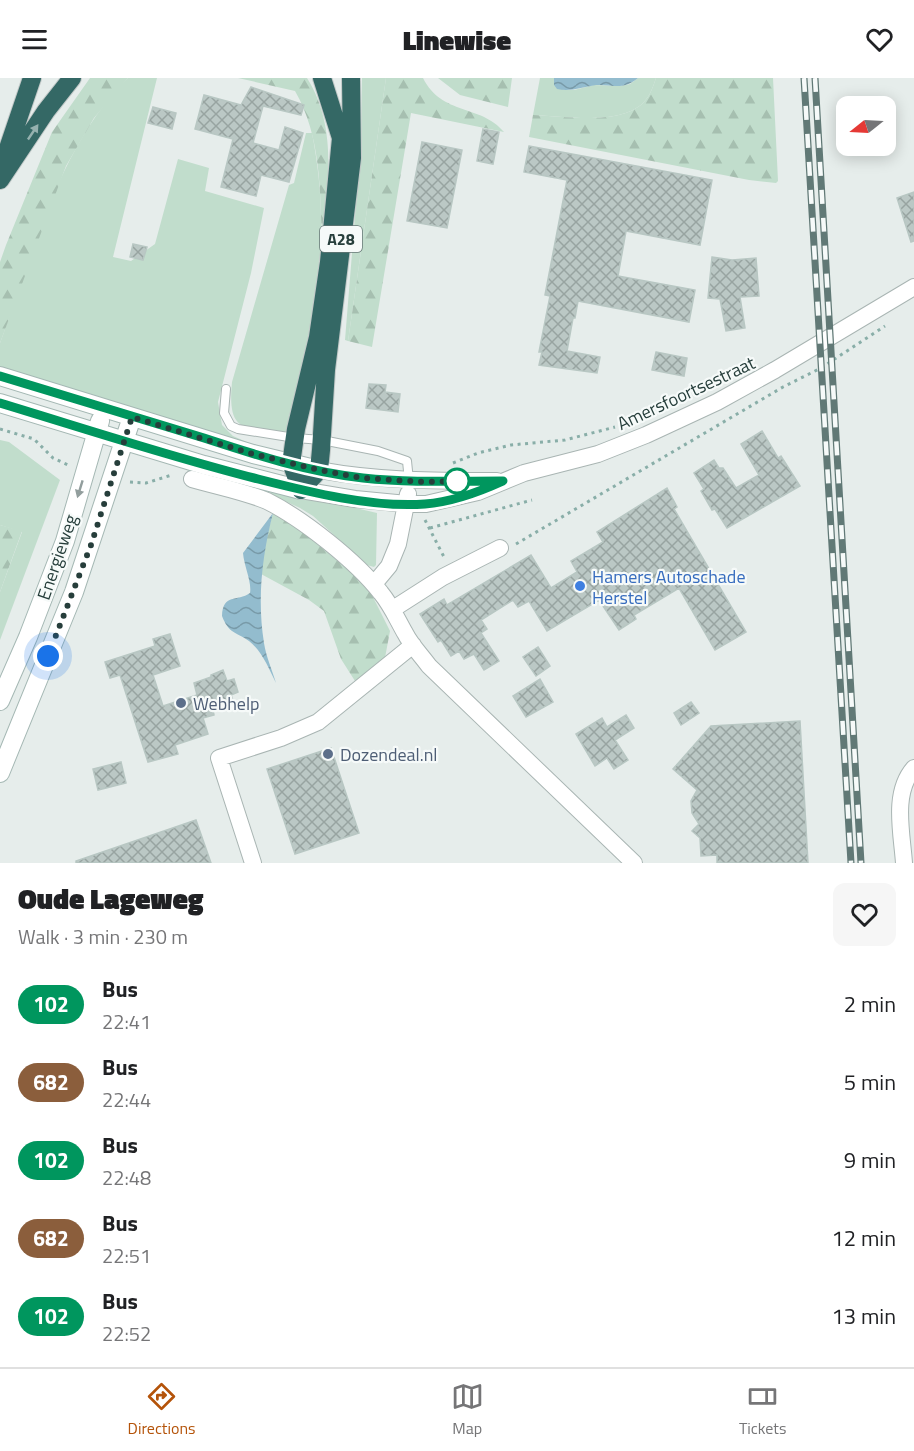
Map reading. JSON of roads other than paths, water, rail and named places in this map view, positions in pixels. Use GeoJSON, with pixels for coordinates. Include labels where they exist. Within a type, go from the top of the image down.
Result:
{"type":"FeatureCollection","features":[{"type":"Feature","properties":{"kind":"highway"},"geometry":{"type":"LineString","coordinates":[[0,170],[32,78]]}},
{"type":"Feature","properties":{"kind":"highway"},"geometry":{"type":"LineString","coordinates":[[0,180],[46,111],[72,78]]}},
{"type":"Feature","properties":{"kind":"highway","name":"A28"},"geometry":{"type":"LineString","coordinates":[[301,490],[292,465],[295,438],[318,337],[329,262],[341,138],[322,78]]}},
{"type":"Feature","properties":{"kind":"highway","name":"A28"},"geometry":{"type":"LineString","coordinates":[[319,470],[326,370],[352,158],[351,78]]}},
{"type":"Feature","properties":{"kind":"highway"},"geometry":{"type":"LineString","coordinates":[[301,490],[319,470]]}},
{"type":"Feature","properties":{"kind":"main road","name":"Amersfoortsestraat"},"geometry":{"type":"LineString","coordinates":[[0,376],[292,465],[319,470]]}},
{"type":"Feature","properties":{"kind":"main road","name":"Amersfoortsestraat"},"geometry":{"type":"LineString","coordinates":[[0,403],[204,465],[301,490]]}},
{"type":"Feature","properties":{"kind":"main road","name":"Energieweg"},"geometry":{"type":"LineString","coordinates":[[0,701],[28,637],[65,541],[105,408]]}},
{"type":"Feature","properties":{"kind":"main road","name":"Energieweg"},"geometry":{"type":"LineString","coordinates":[[0,773],[74,592],[132,417]]}},
{"type":"Feature","properties":{"kind":"street","name":"Amersfoortsestraat"},"geometry":{"type":"LineString","coordinates":[[301,490],[355,499],[415,504],[470,495],[503,481],[598,454],[678,421],[776,370],[914,286]]}},
{"type":"Feature","properties":{"kind":"street","name":"Amersfoortsestraat"},"geometry":{"type":"LineString","coordinates":[[319,470],[362,478],[408,481],[503,481]]}},
{"type":"Feature","properties":{"kind":"street"},"geometry":{"type":"LineString","coordinates":[[192,479],[265,501],[293,516],[357,567],[374,584],[393,609],[413,645],[429,666],[634,863]]}},
{"type":"Feature","properties":{"kind":"street"},"geometry":{"type":"LineString","coordinates":[[374,584],[389,566],[415,504],[408,481]]}},
{"type":"Feature","properties":{"kind":"street"},"geometry":{"type":"LineString","coordinates":[[393,609],[442,577],[500,548]]}},
{"type":"Feature","properties":{"kind":"street"},"geometry":{"type":"LineString","coordinates":[[253,863],[219,758],[281,738],[318,722],[413,645]]}},
{"type":"Feature","properties":{"kind":"street"},"geometry":{"type":"LineString","coordinates":[[904,863],[900,801],[906,777],[914,768]]}},
{"type":"Feature","properties":{"kind":"lane"},"geometry":{"type":"LineString","coordinates":[[226,389],[224,413],[231,426],[378,451],[407,461],[408,481]]}},
{"type":"Feature","properties":{"kind":"water"},"geometry":{"type":"Polygon","coordinates":[[[554,78],[638,78],[622,86],[596,85],[567,90],[557,89],[554,85],[554,78]]]}},
{"type":"Feature","properties":{"kind":"water"},"geometry":{"type":"Polygon","coordinates":[[[273,513],[263,561],[261,610],[265,648],[276,683],[258,650],[249,641],[230,629],[222,616],[228,601],[250,593],[243,553],[273,513]]]}},
{"type":"Feature","properties":{"kind":"railway"},"geometry":{"type":"LineString","coordinates":[[804,78],[851,863]]}},
{"type":"Feature","properties":{"kind":"railway"},"geometry":{"type":"LineString","coordinates":[[815,78],[861,863]]}},
{"type":"Feature","properties":{"kind":"place","name":"Hamers Autoschade Herstel"},"geometry":{"type":"Point","coordinates":[580,586]}},
{"type":"Feature","properties":{"kind":"place","name":"Webhelp"},"geometry":{"type":"Point","coordinates":[181,703]}},
{"type":"Feature","properties":{"kind":"place","name":"Dozendeal.nl"},"geometry":{"type":"Point","coordinates":[328,754]}}]}
